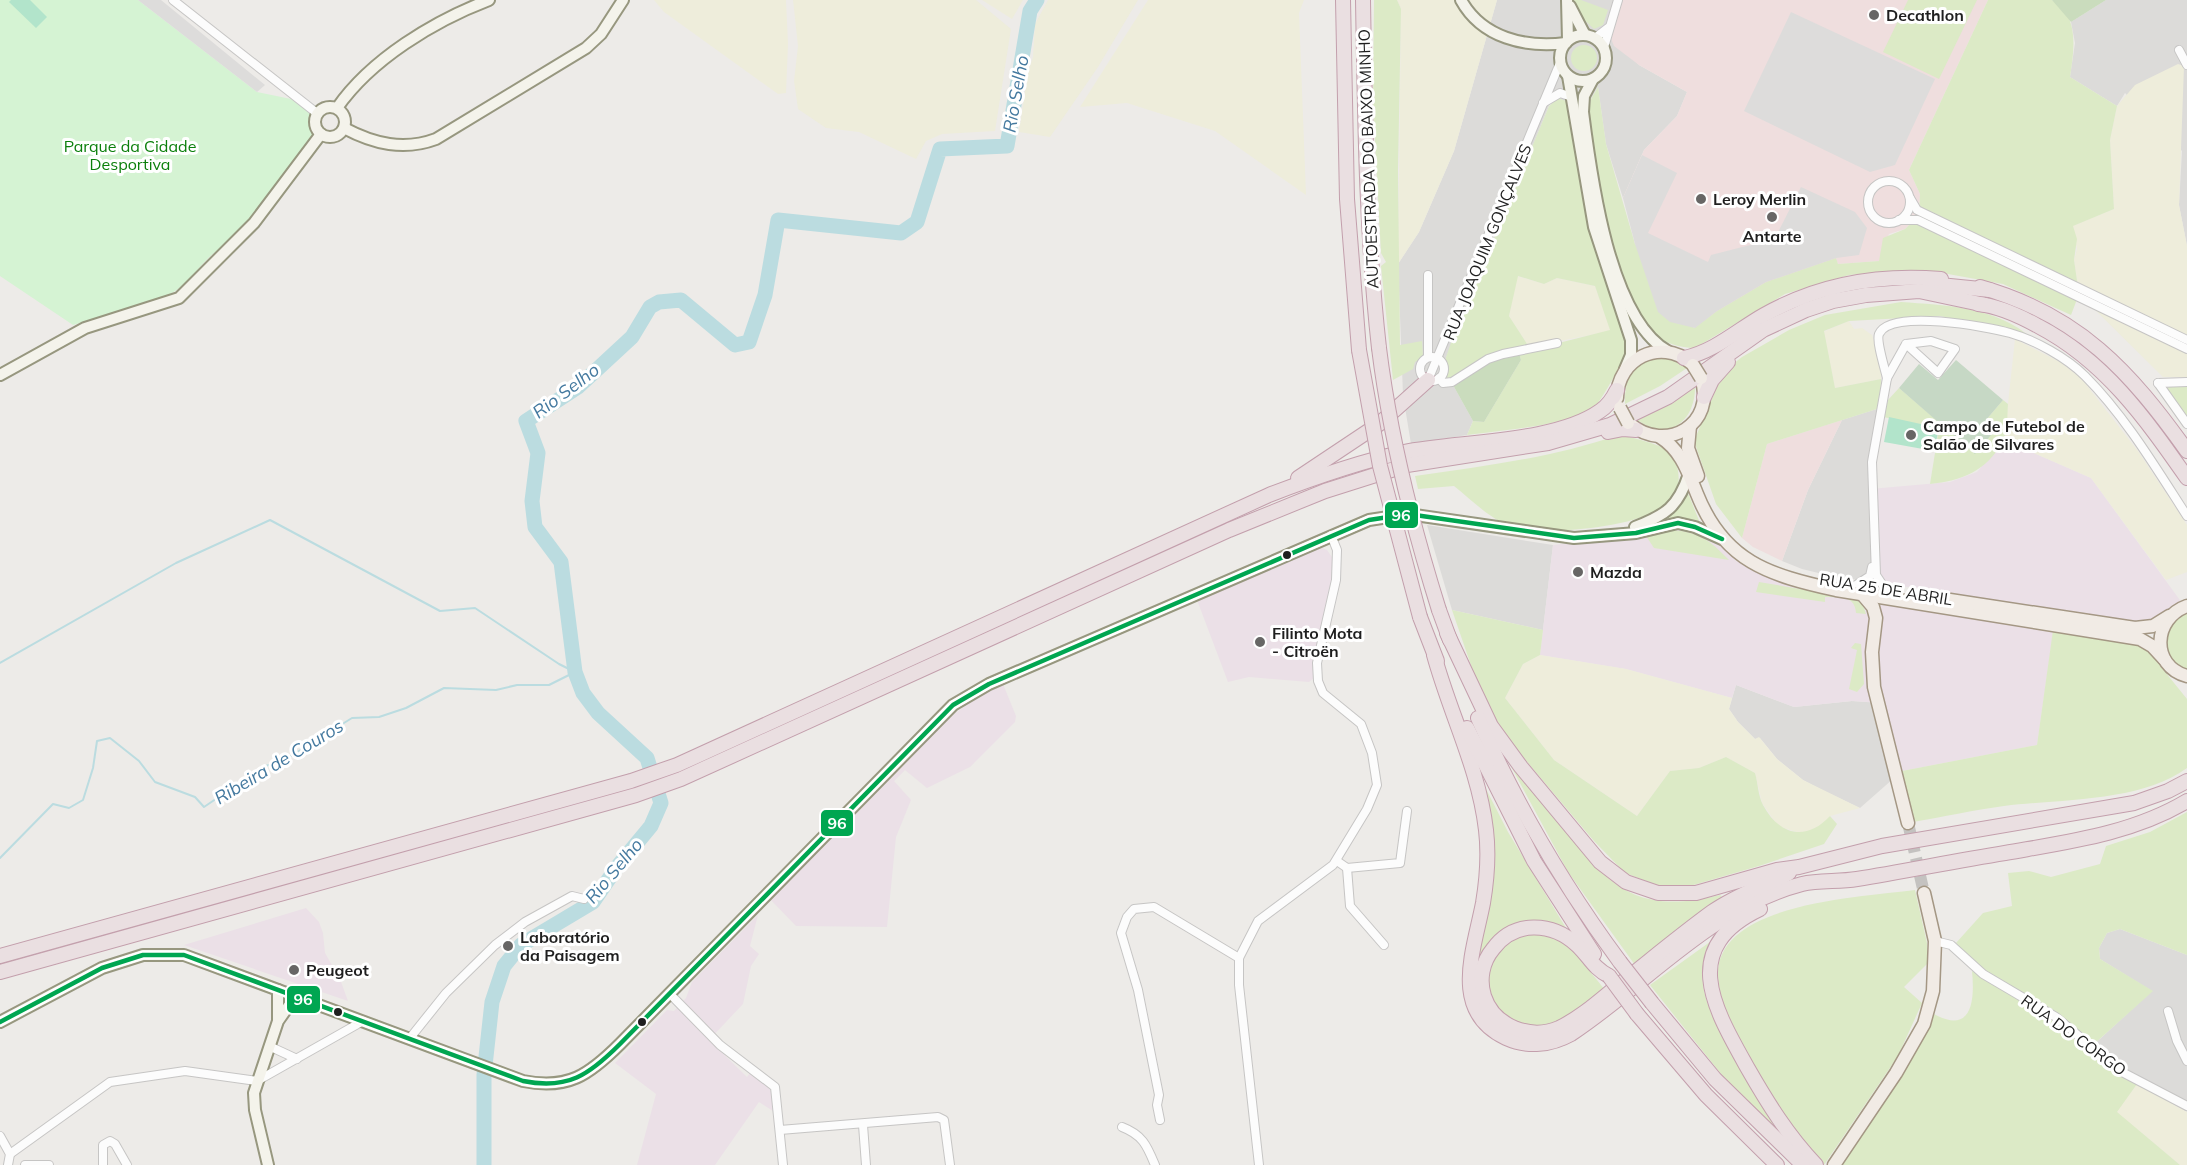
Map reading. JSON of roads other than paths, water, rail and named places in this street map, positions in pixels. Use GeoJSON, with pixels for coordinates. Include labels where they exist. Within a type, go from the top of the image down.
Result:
{"type":"FeatureCollection","features":[{"type":"Feature","properties":{"kind":"highway","name":"AUTOESTRADA DO BAIXO MINHO"},"geometry":{"type":"LineString","coordinates":[[1343,0],[1347,211],[1359,350],[1380,466],[1420,617],[1434,655],[1504,806],[1549,885],[1609,976],[1637,1014],[1706,1095],[1777,1165]]}},
{"type":"Feature","properties":{"kind":"highway","name":"AUTOESTRADA DO BAIXO MINHO"},"geometry":{"type":"LineString","coordinates":[[1363,0],[1370,270],[1386,400],[1404,486],[1439,610],[1477,716],[1520,805],[1562,877],[1620,962],[1715,1079],[1803,1165]]}},
{"type":"Feature","properties":{"kind":"highway"},"geometry":{"type":"LineString","coordinates":[[1688,361],[1787,303],[1843,284],[1920,277],[1958,281],[2043,310],[2097,345],[2133,380],[2187,452]]}},
{"type":"Feature","properties":{"kind":"highway"},"geometry":{"type":"LineString","coordinates":[[1269,495],[1366,470],[1547,437],[1594,423],[1663,391],[1760,324],[1802,303],[1830,295],[1873,287],[1920,284],[1989,290]]}},
{"type":"Feature","properties":{"kind":"highway"},"geometry":{"type":"LineString","coordinates":[[1366,470],[1548,443],[1610,425],[1668,397],[1763,330],[1806,310],[1833,301],[1866,295],[1919,291],[1985,305],[2031,321],[2090,359],[2138,410],[2187,477]]}},
{"type":"Feature","properties":{"kind":"highway"},"geometry":{"type":"LineString","coordinates":[[1704,397],[1721,369],[1734,356],[1776,331],[1835,307],[1909,297],[1985,305]]}},
{"type":"Feature","properties":{"kind":"highway"},"geometry":{"type":"LineString","coordinates":[[0,956],[631,781],[677,765],[1269,495],[1379,424],[1434,380]]}},
{"type":"Feature","properties":{"kind":"highway"},"geometry":{"type":"LineString","coordinates":[[0,972],[636,795],[681,779],[1405,452],[1560,428],[1602,410],[1617,390]]}},
{"type":"Feature","properties":{"kind":"highway"},"geometry":{"type":"LineString","coordinates":[[1366,470],[1543,450],[1632,427]]}},
{"type":"Feature","properties":{"kind":"highway"},"geometry":{"type":"LineString","coordinates":[[1447,633],[1499,739],[1587,849],[1613,873],[1642,889],[1677,895],[1696,893],[1777,870],[1799,867],[1882,846],[2134,803],[2168,791],[2187,780]]}},
{"type":"Feature","properties":{"kind":"highway"},"geometry":{"type":"LineString","coordinates":[[1434,655],[1444,691],[1475,777],[1487,837],[1486,878],[1470,960],[1469,986],[1482,1018],[1500,1035],[1522,1043],[1536,1044],[1561,1040],[1585,1025],[1679,950],[1737,910],[1804,883],[1838,882]]}},
{"type":"Feature","properties":{"kind":"highway"},"geometry":{"type":"LineString","coordinates":[[1816,1165],[1777,1116],[1723,1023],[1712,998],[1709,969],[1718,943],[1739,921],[1766,906],[1838,882],[2106,833],[2153,819],[2187,801]]}},
{"type":"Feature","properties":{"kind":"highway"},"geometry":{"type":"LineString","coordinates":[[1609,976],[1596,970],[1568,938],[1543,927],[1525,928],[1501,940],[1488,956],[1481,976],[1485,1000],[1498,1018],[1508,1025],[1533,1033],[1558,1028],[1591,1008],[1714,911],[1799,867]]}},
{"type":"Feature","properties":{"kind":"main road"},"geometry":{"type":"LineString","coordinates":[[337,108],[348,92],[422,32],[459,11],[489,0]]}},
{"type":"Feature","properties":{"kind":"main road"},"geometry":{"type":"LineString","coordinates":[[344,128],[366,139],[404,146],[436,139],[586,48],[613,19],[623,0]]}},
{"type":"Feature","properties":{"kind":"main road"},"geometry":{"type":"LineString","coordinates":[[1461,0],[1471,16],[1486,28],[1505,37],[1540,46],[1560,61],[1568,76],[1594,227],[1631,340],[1631,355],[1617,390],[1620,408],[1632,427],[1660,438],[1681,433],[1697,418],[1704,397],[1701,378],[1688,361],[1652,340],[1636,319],[1618,277],[1602,224],[1583,111],[1584,96],[1593,79]]}},
{"type":"Feature","properties":{"kind":"main road"},"geometry":{"type":"LineString","coordinates":[[1560,61],[1567,41],[1567,0]]}},
{"type":"Feature","properties":{"kind":"main road"},"geometry":{"type":"LineString","coordinates":[[1567,0],[1590,36],[1604,47],[1606,64],[1600,75],[1593,79],[1579,81],[1568,76]]}},
{"type":"Feature","properties":{"kind":"main road"},"geometry":{"type":"LineString","coordinates":[[1540,46],[1590,36]]}},
{"type":"Feature","properties":{"kind":"main road"},"geometry":{"type":"LineString","coordinates":[[321,134],[315,122],[318,114],[324,108],[337,108]]}},
{"type":"Feature","properties":{"kind":"main road"},"geometry":{"type":"LineString","coordinates":[[321,134],[334,136],[344,128],[345,119],[337,108]]}},
{"type":"Feature","properties":{"kind":"main road"},"geometry":{"type":"LineString","coordinates":[[0,375],[85,328],[179,298],[254,223],[321,134]]}},
{"type":"Feature","properties":{"kind":"main road"},"geometry":{"type":"LineString","coordinates":[[1624,370],[1644,354],[1669,352]]}},
{"type":"Feature","properties":{"kind":"main road","name":"RUA 25 DE ABRIL"},"geometry":{"type":"LineString","coordinates":[[1690,426],[1688,448],[1695,470],[1719,522],[1734,542],[1770,564],[1798,574],[1896,599],[2140,639],[2151,646],[2171,668],[2187,676]]}},
{"type":"Feature","properties":{"kind":"main road","name":"RUA 25 DE ABRIL"},"geometry":{"type":"LineString","coordinates":[[1660,438],[1677,451],[1703,509],[1722,539],[1736,553],[1766,571],[1795,581],[1886,590],[2134,628],[2152,626],[2187,606]]}},
{"type":"Feature","properties":{"kind":"main road","name":"RUA 25 DE ABRIL"},"geometry":{"type":"LineString","coordinates":[[1613,536],[1659,517],[1673,507],[1689,474]]}},
{"type":"Feature","properties":{"kind":"main road","name":"RUA 25 DE ABRIL"},"geometry":{"type":"LineString","coordinates":[[0,1022],[102,968],[143,955],[184,955],[295,997],[365,1020],[523,1081],[549,1084],[583,1076],[602,1062],[953,705],[989,684],[1327,536],[1369,520],[1408,514],[1574,538],[1613,536],[1678,524],[1695,527],[1722,539]]}},
{"type":"Feature","properties":{"kind":"main road"},"geometry":{"type":"LineString","coordinates":[[1859,589],[1873,607],[1876,618],[1872,652],[1874,687],[1908,823]]}},
{"type":"Feature","properties":{"kind":"main road"},"geometry":{"type":"LineString","coordinates":[[1876,618],[1888,603],[1896,599]]}},
{"type":"Feature","properties":{"kind":"main road"},"geometry":{"type":"LineString","coordinates":[[2164,659],[2159,637],[2169,616]]}},
{"type":"Feature","properties":{"kind":"main road"},"geometry":{"type":"LineString","coordinates":[[1834,1165],[1896,1073],[1924,1024],[1933,991],[1935,941],[1924,893]]}},
{"type":"Feature","properties":{"kind":"main road"},"geometry":{"type":"LineString","coordinates":[[278,990],[278,1021]]}},
{"type":"Feature","properties":{"kind":"main road"},"geometry":{"type":"LineString","coordinates":[[268,1165],[255,1110],[254,1093],[278,1021],[295,997]]}},
{"type":"Feature","properties":{"kind":"street"},"geometry":{"type":"LineString","coordinates":[[173,0],[318,114]]}},
{"type":"Feature","properties":{"kind":"street"},"geometry":{"type":"LineString","coordinates":[[1604,47],[1618,0]]}},
{"type":"Feature","properties":{"kind":"street"},"geometry":{"type":"LineString","coordinates":[[1590,36],[1609,27]]}},
{"type":"Feature","properties":{"kind":"street"},"geometry":{"type":"LineString","coordinates":[[2179,50],[2187,65]]}},
{"type":"Feature","properties":{"kind":"street","name":"RUA JOAQUIM GONÇALVES"},"geometry":{"type":"LineString","coordinates":[[1434,380],[1438,359],[1560,61]]}},
{"type":"Feature","properties":{"kind":"street"},"geometry":{"type":"LineString","coordinates":[[1543,103],[1560,93],[1572,97]]}},
{"type":"Feature","properties":{"kind":"street"},"geometry":{"type":"LineString","coordinates":[[2187,340],[1917,210],[1904,186],[1892,181],[1880,183],[1871,190],[1868,201],[1871,213],[1882,222],[1918,220],[2187,349]]}},
{"type":"Feature","properties":{"kind":"street"},"geometry":{"type":"LineString","coordinates":[[1899,220],[1907,212],[1910,198]]}},
{"type":"Feature","properties":{"kind":"street"},"geometry":{"type":"LineString","coordinates":[[1428,275],[1428,357]]}},
{"type":"Feature","properties":{"kind":"street"},"geometry":{"type":"LineString","coordinates":[[1887,378],[1878,340],[1879,333],[1887,326],[1944,320],[2012,334],[2070,363],[2085,375],[2133,436],[2187,516]]}},
{"type":"Feature","properties":{"kind":"street"},"geometry":{"type":"LineString","coordinates":[[1931,341],[1955,349],[1938,373],[1906,345],[1931,341]]}},
{"type":"Feature","properties":{"kind":"street"},"geometry":{"type":"LineString","coordinates":[[1428,357],[1422,362],[1420,369],[1422,376],[1443,383],[1452,382],[1488,359],[1557,343]]}},
{"type":"Feature","properties":{"kind":"street"},"geometry":{"type":"LineString","coordinates":[[1886,590],[1876,575],[1874,559],[1872,462],[1887,378],[1906,345]]}},
{"type":"Feature","properties":{"kind":"street"},"geometry":{"type":"LineString","coordinates":[[1428,357],[1438,359]]}},
{"type":"Feature","properties":{"kind":"street"},"geometry":{"type":"LineString","coordinates":[[2187,382],[2158,383],[2187,424]]}},
{"type":"Feature","properties":{"kind":"street"},"geometry":{"type":"LineString","coordinates":[[1259,1165],[1239,985],[1239,958],[1258,921],[1337,861],[1367,809],[1378,778],[1370,746],[1361,724],[1323,693],[1318,681],[1317,663],[1338,560],[1327,536]]}},
{"type":"Feature","properties":{"kind":"street"},"geometry":{"type":"LineString","coordinates":[[1859,589],[1870,576],[1874,559]]}},
{"type":"Feature","properties":{"kind":"street"},"geometry":{"type":"LineString","coordinates":[[1337,861],[1347,868],[1400,863],[1407,811]]}},
{"type":"Feature","properties":{"kind":"street"},"geometry":{"type":"LineString","coordinates":[[1347,868],[1350,906],[1384,945]]}},
{"type":"Feature","properties":{"kind":"street"},"geometry":{"type":"LineString","coordinates":[[410,1038],[446,993],[515,928],[572,896],[584,899]]}},
{"type":"Feature","properties":{"kind":"street"},"geometry":{"type":"LineString","coordinates":[[1160,1120],[1157,1105],[1159,1095],[1138,990],[1121,933],[1127,917],[1134,909],[1154,907],[1239,958]]}},
{"type":"Feature","properties":{"kind":"street","name":"RUA DO CORGO"},"geometry":{"type":"LineString","coordinates":[[1935,941],[1951,945],[1983,974],[2056,1017],[2122,1072],[2187,1104]]}},
{"type":"Feature","properties":{"kind":"street"},"geometry":{"type":"LineString","coordinates":[[669,993],[720,1045],[775,1088],[783,1165]]}},
{"type":"Feature","properties":{"kind":"street"},"geometry":{"type":"LineString","coordinates":[[2168,1011],[2177,1041],[2187,1061]]}},
{"type":"Feature","properties":{"kind":"street"},"geometry":{"type":"LineString","coordinates":[[10,1154],[110,1082],[185,1071],[257,1081],[365,1020]]}},
{"type":"Feature","properties":{"kind":"street"},"geometry":{"type":"LineString","coordinates":[[269,1046],[297,1059]]}},
{"type":"Feature","properties":{"kind":"street"},"geometry":{"type":"LineString","coordinates":[[780,1130],[863,1125],[938,1117],[944,1120],[950,1165]]}},
{"type":"Feature","properties":{"kind":"street"},"geometry":{"type":"LineString","coordinates":[[863,1125],[866,1165]]}},
{"type":"Feature","properties":{"kind":"street"},"geometry":{"type":"LineString","coordinates":[[1122,1127],[1133,1130],[1145,1142],[1155,1165]]}},
{"type":"Feature","properties":{"kind":"street"},"geometry":{"type":"LineString","coordinates":[[0,1136],[10,1154],[8,1165]]}},
{"type":"Feature","properties":{"kind":"street"},"geometry":{"type":"LineString","coordinates":[[103,1165],[104,1145],[110,1141],[115,1144],[127,1165]]}},
{"type":"Feature","properties":{"kind":"street"},"geometry":{"type":"LineString","coordinates":[[25,1165],[49,1165]]}},
{"type":"Feature","properties":{"kind":"waterway","name":"Rio Selho"},"geometry":{"type":"LineString","coordinates":[[484,1165],[484,1075],[492,1002],[504,966],[521,945],[593,902],[617,867],[651,826],[661,803],[647,758],[598,713],[583,693],[575,672],[561,562],[535,527],[532,501],[538,453],[526,421],[578,387],[632,337],[650,307],[659,302],[681,300],[735,345],[749,342],[765,295],[778,220],[901,233],[917,222],[940,149],[1007,146],[1030,11],[1037,0]]}},
{"type":"Feature","properties":{"kind":"waterway"},"geometry":{"type":"LineString","coordinates":[[0,663],[176,563],[270,520],[440,611],[475,608],[559,664],[575,672]]}},
{"type":"Feature","properties":{"kind":"waterway","name":"Ribeira de Couros"},"geometry":{"type":"LineString","coordinates":[[0,858],[53,804],[69,808],[83,800],[93,768],[97,741],[110,738],[139,761],[155,782],[195,797],[204,807],[263,767],[286,759],[352,718],[379,717],[406,708],[444,688],[496,690],[517,685],[549,685],[575,672]]}},
{"type":"Feature","properties":{"kind":"tunnel"},"geometry":{"type":"LineString","coordinates":[[1908,823],[1924,893]]}},
{"type":"Feature","properties":{"kind":"place","name":"Decathlon"},"geometry":{"type":"Point","coordinates":[1874,15]}},
{"type":"Feature","properties":{"kind":"place","name":"Leroy Merlin"},"geometry":{"type":"Point","coordinates":[1701,199]}},
{"type":"Feature","properties":{"kind":"place","name":"Antarte"},"geometry":{"type":"Point","coordinates":[1772,217]}},
{"type":"Feature","properties":{"kind":"place","name":"Campo de Futebol de Salão de Silvares"},"geometry":{"type":"Point","coordinates":[1911,435]}},
{"type":"Feature","properties":{"kind":"place","name":"Mazda"},"geometry":{"type":"Point","coordinates":[1578,572]}},
{"type":"Feature","properties":{"kind":"place","name":"Filinto Mota - Citroën"},"geometry":{"type":"Point","coordinates":[1260,642]}},
{"type":"Feature","properties":{"kind":"place","name":"Laboratório da Paisagem"},"geometry":{"type":"Point","coordinates":[508,946]}},
{"type":"Feature","properties":{"kind":"place","name":"Peugeot"},"geometry":{"type":"Point","coordinates":[294,970]}},
{"type":"Feature","properties":{"kind":"park label","name":"Parque da Cidade Desportiva"},"geometry":{"type":"Point","coordinates":[130,155]}}]}
